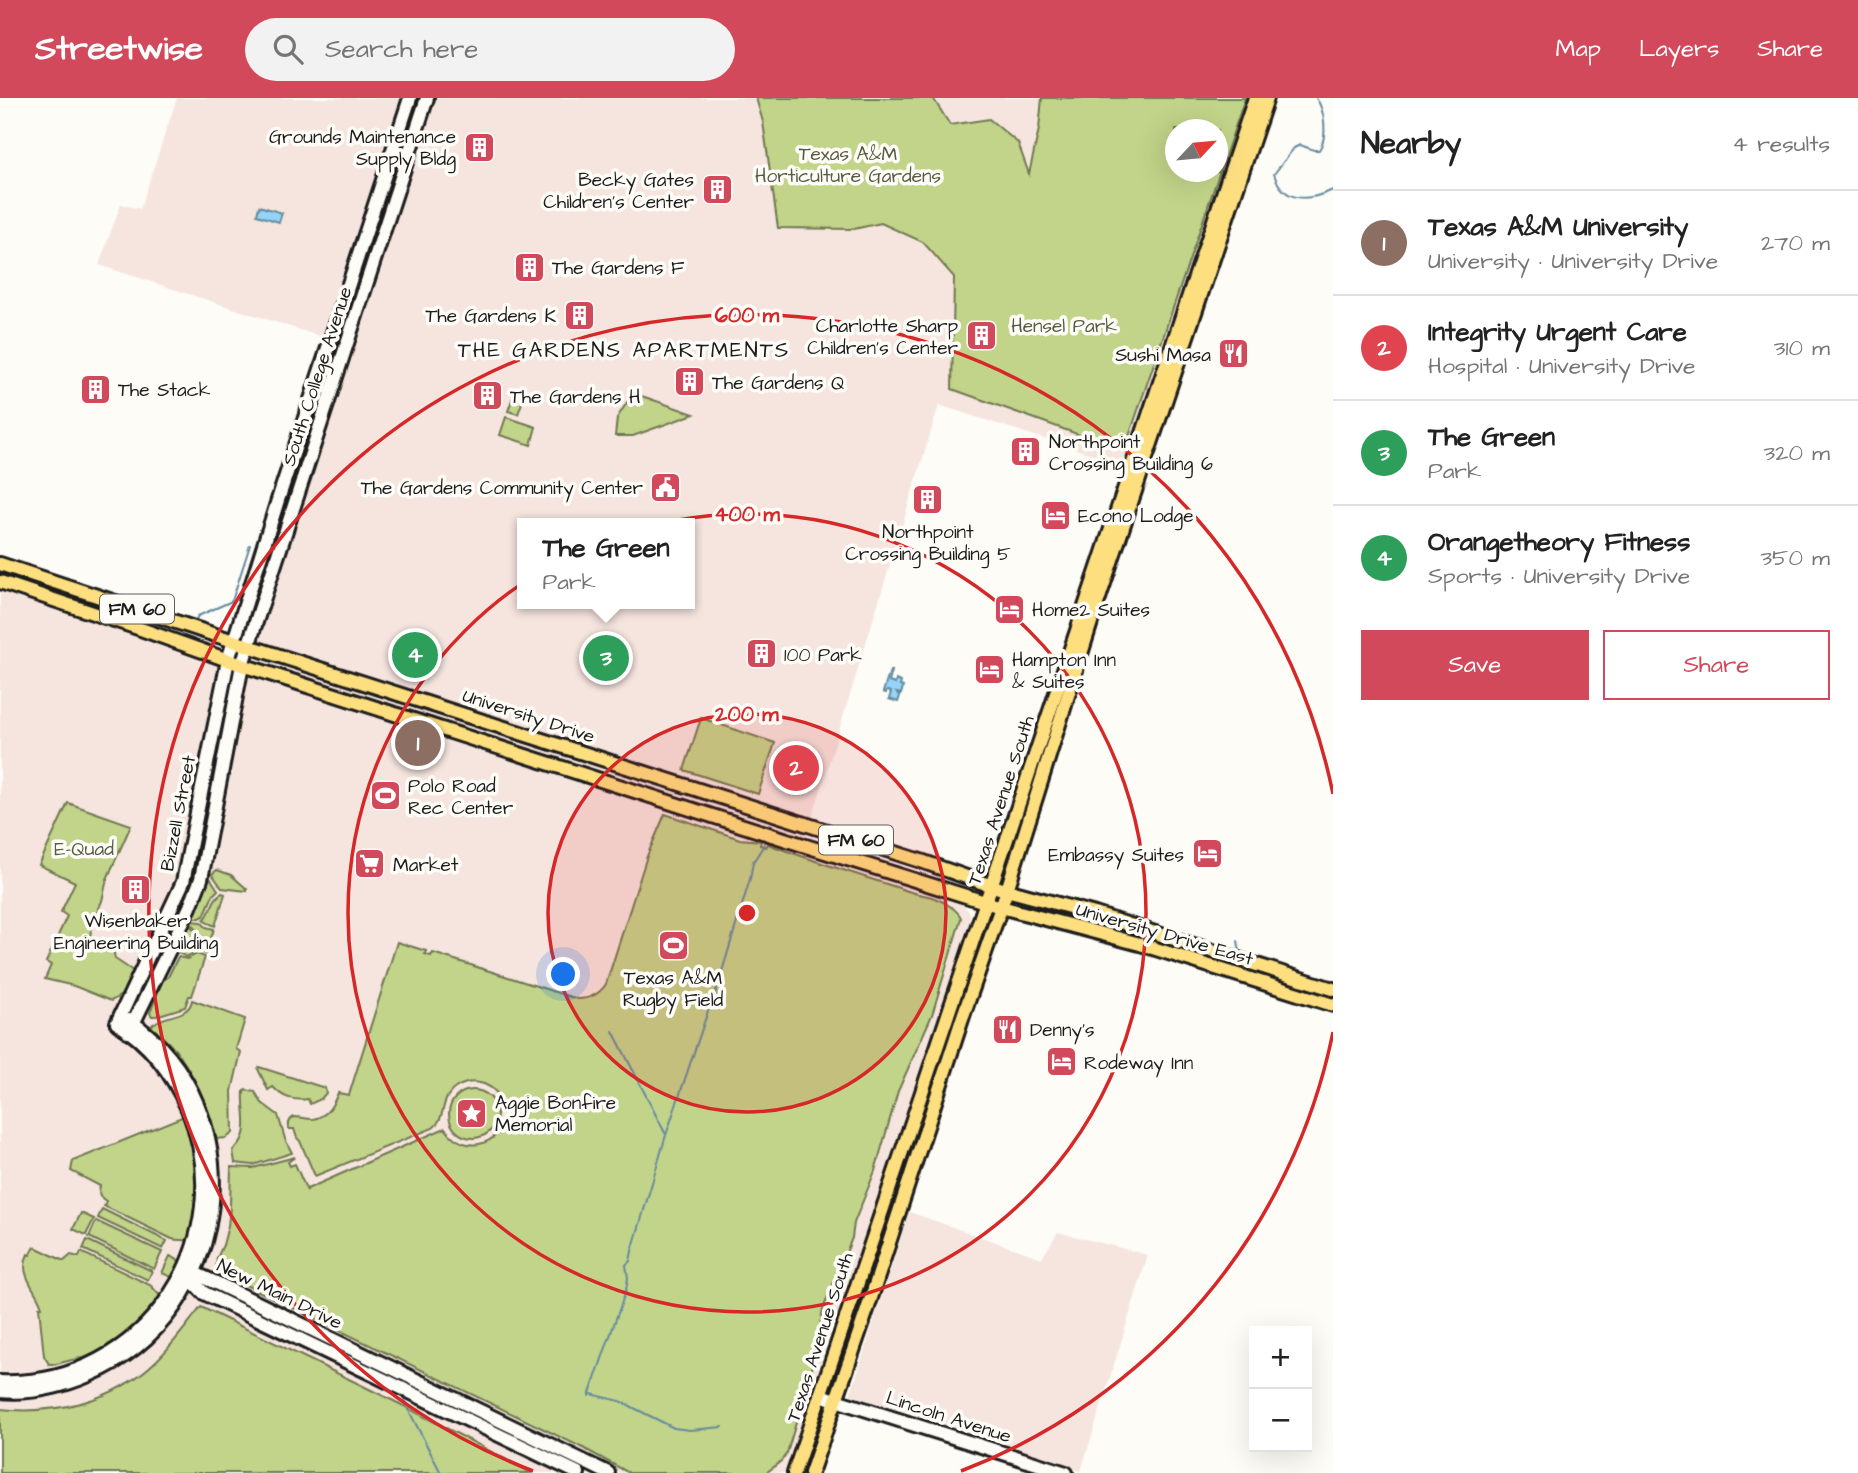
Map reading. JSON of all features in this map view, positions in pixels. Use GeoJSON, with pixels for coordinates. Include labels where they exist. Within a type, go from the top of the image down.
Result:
{"type":"FeatureCollection","features":[{"type":"Feature","properties":{"kind":"main road","name":"Texas Avenue South"},"geometry":{"type":"LineString","coordinates":[[796,1467],[1255,98]]}},
{"type":"Feature","properties":{"kind":"main road","name":"Texas Avenue South"},"geometry":{"type":"LineString","coordinates":[[811,1473],[1007,890],[1054,736],[1267,98]]}},
{"type":"Feature","properties":{"kind":"main road"},"geometry":{"type":"LineString","coordinates":[[1121,533],[1118,525],[1136,471],[1133,461]]}},
{"type":"Feature","properties":{"kind":"main road","name":"University Drive"},"geometry":{"type":"LineString","coordinates":[[0,564],[1007,890]]}},
{"type":"Feature","properties":{"kind":"main road","name":"University Drive"},"geometry":{"type":"LineString","coordinates":[[0,582],[242,665],[986,902]]}},
{"type":"Feature","properties":{"kind":"main road"},"geometry":{"type":"LineString","coordinates":[[945,889],[971,906],[974,918],[972,941]]}},
{"type":"Feature","properties":{"kind":"main road","name":"University Drive East"},"geometry":{"type":"LineString","coordinates":[[1007,890],[1095,914],[1333,989]]}},
{"type":"Feature","properties":{"kind":"main road","name":"University Drive East"},"geometry":{"type":"LineString","coordinates":[[986,902],[1140,944],[1333,1005]]}},
{"type":"Feature","properties":{"kind":"main road"},"geometry":{"type":"LineString","coordinates":[[881,1212],[897,1218]]}},
{"type":"Feature","properties":{"kind":"main road"},"geometry":{"type":"LineString","coordinates":[[785,1473],[796,1467]]}},
{"type":"Feature","properties":{"kind":"street"},"geometry":{"type":"LineString","coordinates":[[409,100],[425,103]]}},
{"type":"Feature","properties":{"kind":"street","name":"South College Avenue"},"geometry":{"type":"LineString","coordinates":[[233,641],[409,100]]}},
{"type":"Feature","properties":{"kind":"street","name":"South College Avenue"},"geometry":{"type":"LineString","coordinates":[[242,665],[425,103]]}},
{"type":"Feature","properties":{"kind":"street"},"geometry":{"type":"LineString","coordinates":[[295,448],[311,453]]}},
{"type":"Feature","properties":{"kind":"street","name":"Bizzell Street"},"geometry":{"type":"LineString","coordinates":[[233,641],[183,883],[120,1019],[132,1028],[193,899],[203,871],[242,665]]}},
{"type":"Feature","properties":{"kind":"street"},"geometry":{"type":"LineString","coordinates":[[142,968],[157,975]]}},
{"type":"Feature","properties":{"kind":"street"},"geometry":{"type":"LineString","coordinates":[[0,1391],[22,1392],[84,1367],[123,1345],[160,1309],[201,1257],[212,1202],[212,1172],[180,1091],[132,1028]]}},
{"type":"Feature","properties":{"kind":"street"},"geometry":{"type":"LineString","coordinates":[[0,1382],[43,1384],[83,1378],[121,1358],[154,1331],[169,1314],[181,1296],[189,1275],[202,1206],[204,1148]]}},
{"type":"Feature","properties":{"kind":"street"},"geometry":{"type":"LineString","coordinates":[[201,1257],[205,1271],[216,1283]]}},
{"type":"Feature","properties":{"kind":"street","name":"New Main Drive"},"geometry":{"type":"LineString","coordinates":[[189,1275],[216,1283],[491,1431],[578,1473]]}},
{"type":"Feature","properties":{"kind":"street","name":"New Main Drive"},"geometry":{"type":"LineString","coordinates":[[189,1275],[205,1293],[497,1419],[608,1473]]}},
{"type":"Feature","properties":{"kind":"street"},"geometry":{"type":"LineString","coordinates":[[181,1296],[194,1291],[205,1293]]}},
{"type":"Feature","properties":{"kind":"street","name":"Lincoln Avenue"},"geometry":{"type":"LineString","coordinates":[[820,1395],[1066,1473]]}},
{"type":"Feature","properties":{"kind":"street"},"geometry":{"type":"LineString","coordinates":[[491,1431],[497,1419]]}},
{"type":"Feature","properties":{"kind":"shaded area"},"geometry":{"type":"Polygon","coordinates":[[[177,98],[1246,98],[1228,153],[1228,119],[1165,119],[1165,182],[1218,182],[1125,465],[939,405],[802,851],[962,903],[970,913],[970,921],[786,1473],[0,1473],[0,586],[173,648],[246,671],[366,305],[339,296],[325,338],[99,265],[121,204],[140,209],[177,98]]]}},
{"type":"Feature","properties":{"kind":"shaded area"},"geometry":{"type":"Polygon","coordinates":[[[909,1212],[1042,1258],[1058,1232],[1148,1255],[1081,1471],[849,1399],[909,1212]]]}},
{"type":"Feature","properties":{"kind":"green space","name":"Hensel Park"},"geometry":{"type":"Polygon","coordinates":[[[756,98],[933,98],[950,125],[989,119],[1018,143],[1029,174],[1039,129],[1042,98],[1245,98],[1228,148],[1228,119],[1165,119],[1165,182],[1216,182],[1124,451],[952,389],[954,277],[923,242],[881,223],[854,229],[778,228],[763,122],[756,98]]]}},
{"type":"Feature","properties":{"kind":"green space"},"geometry":{"type":"Polygon","coordinates":[[[515,391],[525,394],[518,414],[508,411],[515,391]]]}},
{"type":"Feature","properties":{"kind":"green space"},"geometry":{"type":"Polygon","coordinates":[[[633,393],[694,414],[633,436],[615,436],[617,418],[633,393]]]}},
{"type":"Feature","properties":{"kind":"green space"},"geometry":{"type":"Polygon","coordinates":[[[506,417],[536,427],[531,445],[500,435],[506,417]]]}},
{"type":"Feature","properties":{"kind":"green space"},"geometry":{"type":"Polygon","coordinates":[[[601,639],[621,646],[611,676],[591,669],[601,639]]]}},
{"type":"Feature","properties":{"kind":"green space"},"geometry":{"type":"Polygon","coordinates":[[[701,718],[775,743],[758,794],[684,770],[701,718]]]}},
{"type":"Feature","properties":{"kind":"green space","name":"E-Quad"},"geometry":{"type":"Polygon","coordinates":[[[68,803],[131,825],[107,879],[90,937],[113,948],[115,959],[133,971],[122,995],[111,1001],[74,986],[45,979],[51,965],[46,962],[67,916],[61,912],[75,882],[39,865],[68,803]]]}},
{"type":"Feature","properties":{"kind":"green space"},"geometry":{"type":"Polygon","coordinates":[[[665,814],[740,839],[761,841],[760,845],[766,847],[768,844],[934,898],[958,912],[961,918],[932,1015],[898,1091],[875,1171],[854,1223],[852,1238],[823,1309],[812,1369],[787,1453],[766,1473],[629,1473],[585,1449],[221,1273],[216,1265],[228,1226],[231,1167],[253,1168],[295,1157],[288,1162],[290,1166],[295,1164],[307,1191],[445,1128],[455,1139],[467,1144],[478,1144],[498,1133],[503,1123],[504,1111],[499,1096],[494,1090],[477,1082],[467,1083],[451,1091],[433,1128],[315,1176],[294,1129],[289,1129],[289,1125],[294,1117],[313,1119],[323,1115],[332,1106],[338,1093],[349,1095],[397,942],[426,951],[425,954],[431,956],[433,953],[577,999],[597,994],[606,984],[647,856],[665,814]]]}},
{"type":"Feature","properties":{"kind":"green space"},"geometry":{"type":"Polygon","coordinates":[[[217,870],[231,875],[247,891],[222,888],[212,874],[217,870]]]}},
{"type":"Feature","properties":{"kind":"green space"},"geometry":{"type":"Polygon","coordinates":[[[209,876],[218,890],[204,916],[192,918],[201,900],[209,876]]]}},
{"type":"Feature","properties":{"kind":"green space"},"geometry":{"type":"Polygon","coordinates":[[[222,893],[225,894],[215,926],[204,920],[216,898],[222,893]]]}},
{"type":"Feature","properties":{"kind":"green space"},"geometry":{"type":"Polygon","coordinates":[[[191,921],[201,922],[214,929],[206,954],[195,949],[197,931],[191,921]]]}},
{"type":"Feature","properties":{"kind":"green space"},"geometry":{"type":"Polygon","coordinates":[[[189,925],[195,930],[192,948],[195,952],[186,957],[179,953],[181,950],[184,952],[182,947],[189,925]]]}},
{"type":"Feature","properties":{"kind":"green space"},"geometry":{"type":"Polygon","coordinates":[[[197,954],[205,957],[192,996],[189,996],[185,1007],[152,1016],[150,1013],[162,981],[168,977],[178,957],[187,959],[197,954]]]}},
{"type":"Feature","properties":{"kind":"green space"},"geometry":{"type":"Polygon","coordinates":[[[192,1000],[245,1019],[236,1049],[241,1052],[232,1091],[233,1133],[226,1138],[216,1139],[205,1104],[189,1070],[172,1047],[151,1026],[186,1010],[192,1000]]]}},
{"type":"Feature","properties":{"kind":"green space"},"geometry":{"type":"Polygon","coordinates":[[[259,1067],[325,1088],[326,1093],[321,1099],[310,1104],[308,1099],[289,1098],[273,1087],[268,1090],[259,1067]]]}},
{"type":"Feature","properties":{"kind":"green space"},"geometry":{"type":"Polygon","coordinates":[[[246,1090],[255,1092],[262,1103],[278,1115],[292,1153],[253,1165],[235,1163],[233,1150],[245,1131],[246,1090]]]}},
{"type":"Feature","properties":{"kind":"green space"},"geometry":{"type":"Polygon","coordinates":[[[473,1090],[490,1097],[497,1114],[490,1131],[473,1138],[456,1131],[449,1114],[456,1097],[473,1090]]]}},
{"type":"Feature","properties":{"kind":"green space"},"geometry":{"type":"Polygon","coordinates":[[[184,1116],[198,1173],[197,1204],[190,1241],[172,1239],[104,1206],[106,1201],[100,1195],[100,1186],[71,1171],[73,1161],[184,1116]]]}},
{"type":"Feature","properties":{"kind":"green space"},"geometry":{"type":"Polygon","coordinates":[[[102,1209],[167,1241],[163,1249],[98,1218],[102,1209]]]}},
{"type":"Feature","properties":{"kind":"green space"},"geometry":{"type":"Polygon","coordinates":[[[81,1213],[94,1219],[86,1235],[73,1229],[81,1213]]]}},
{"type":"Feature","properties":{"kind":"green space"},"geometry":{"type":"Polygon","coordinates":[[[96,1221],[162,1252],[154,1269],[89,1237],[96,1221]]]}},
{"type":"Feature","properties":{"kind":"green space"},"geometry":{"type":"Polygon","coordinates":[[[87,1240],[152,1271],[148,1280],[83,1249],[87,1240]]]}},
{"type":"Feature","properties":{"kind":"green space"},"geometry":{"type":"Polygon","coordinates":[[[35,1247],[64,1261],[71,1255],[79,1257],[81,1252],[150,1285],[162,1297],[137,1326],[94,1356],[49,1364],[44,1356],[39,1307],[42,1307],[25,1268],[28,1254],[30,1255],[35,1247]]]}},
{"type":"Feature","properties":{"kind":"green space"},"geometry":{"type":"Polygon","coordinates":[[[170,1256],[182,1262],[174,1278],[162,1273],[170,1256]]]}},
{"type":"Feature","properties":{"kind":"green space"},"geometry":{"type":"Polygon","coordinates":[[[201,1307],[404,1406],[532,1473],[0,1473],[0,1409],[42,1410],[63,1407],[103,1395],[122,1386],[140,1375],[162,1355],[201,1307]]]}},
{"type":"Feature","properties":{"kind":"water"},"geometry":{"type":"Polygon","coordinates":[[[259,206],[282,213],[279,222],[257,215],[259,206]]]}},
{"type":"Feature","properties":{"kind":"water"},"geometry":{"type":"Polygon","coordinates":[[[890,671],[889,682],[895,684],[896,680],[901,682],[900,686],[903,687],[901,694],[897,693],[900,696],[898,702],[889,699],[891,692],[883,692],[890,671]]]}},
{"type":"Feature","properties":{"kind":"waterway"},"geometry":{"type":"LineString","coordinates":[[1316,98],[1322,109],[1324,124],[1322,145],[1319,150],[1300,145],[1294,148],[1274,174],[1284,191],[1298,197],[1306,198],[1333,190]]}},
{"type":"Feature","properties":{"kind":"waterway"},"geometry":{"type":"LineString","coordinates":[[195,621],[198,616],[232,601],[250,545]]}},
{"type":"Feature","properties":{"kind":"waterway"},"geometry":{"type":"LineString","coordinates":[[589,1396],[626,1290],[626,1265],[630,1261],[666,1135],[714,998],[753,862],[764,843]]}},
{"type":"Feature","properties":{"kind":"waterway"},"geometry":{"type":"LineString","coordinates":[[1238,941],[1240,952]]}},
{"type":"Feature","properties":{"kind":"waterway"},"geometry":{"type":"LineString","coordinates":[[613,1031],[665,1133]]}},
{"type":"Feature","properties":{"kind":"waterway"},"geometry":{"type":"LineString","coordinates":[[591,1394],[620,1401],[674,1428],[690,1430],[723,1427]]}},
{"type":"Feature","properties":{"kind":"waterway"},"geometry":{"type":"LineString","coordinates":[[404,1398],[441,1473]]}},
{"type":"Feature","properties":{"kind":"place","name":"Grounds Maintenance Supply Bldg"},"geometry":{"type":"Point","coordinates":[479,147]}},
{"type":"Feature","properties":{"kind":"place","name":"Becky Gates Children's Center"},"geometry":{"type":"Point","coordinates":[717,190]}},
{"type":"Feature","properties":{"kind":"place","name":"The Gardens F"},"geometry":{"type":"Point","coordinates":[529,267]}},
{"type":"Feature","properties":{"kind":"place","name":"The Gardens K"},"geometry":{"type":"Point","coordinates":[579,315]}},
{"type":"Feature","properties":{"kind":"place","name":"Charlotte Sharp Children's Center"},"geometry":{"type":"Point","coordinates":[981,336]}},
{"type":"Feature","properties":{"kind":"place","name":"Sushi Masa"},"geometry":{"type":"Point","coordinates":[1234,354]}},
{"type":"Feature","properties":{"kind":"place","name":"The Gardens Q"},"geometry":{"type":"Point","coordinates":[689,382]}},
{"type":"Feature","properties":{"kind":"place","name":"The Stack"},"geometry":{"type":"Point","coordinates":[95,389]}},
{"type":"Feature","properties":{"kind":"place","name":"The Gardens H"},"geometry":{"type":"Point","coordinates":[487,396]}},
{"type":"Feature","properties":{"kind":"place","name":"Northpoint Crossing Building 6"},"geometry":{"type":"Point","coordinates":[1026,452]}},
{"type":"Feature","properties":{"kind":"place","name":"The Gardens Community Center"},"geometry":{"type":"Point","coordinates":[666,487]}},
{"type":"Feature","properties":{"kind":"place","name":"Northpoint Crossing Building 5"},"geometry":{"type":"Point","coordinates":[928,500]}},
{"type":"Feature","properties":{"kind":"place","name":"Econo Lodge"},"geometry":{"type":"Point","coordinates":[1055,515]}},
{"type":"Feature","properties":{"kind":"place","name":"Home2 Suites"},"geometry":{"type":"Point","coordinates":[1009,609]}},
{"type":"Feature","properties":{"kind":"place","name":"100 Park"},"geometry":{"type":"Point","coordinates":[761,654]}},
{"type":"Feature","properties":{"kind":"place","name":"Orangetheory Fitness"},"geometry":{"type":"Point","coordinates":[415,655]}},
{"type":"Feature","properties":{"kind":"place","name":"The Green"},"geometry":{"type":"Point","coordinates":[606,658]}},
{"type":"Feature","properties":{"kind":"place","name":"Hampton Inn & Suites"},"geometry":{"type":"Point","coordinates":[989,670]}},
{"type":"Feature","properties":{"kind":"place","name":"Texas A&M University"},"geometry":{"type":"Point","coordinates":[418,743]}},
{"type":"Feature","properties":{"kind":"place","name":"Integrity Urgent Care"},"geometry":{"type":"Point","coordinates":[796,768]}},
{"type":"Feature","properties":{"kind":"place","name":"Polo Road Rec Center"},"geometry":{"type":"Point","coordinates":[385,796]}},
{"type":"Feature","properties":{"kind":"place","name":"Embassy Suites"},"geometry":{"type":"Point","coordinates":[1207,854]}},
{"type":"Feature","properties":{"kind":"place","name":"Market"},"geometry":{"type":"Point","coordinates":[370,864]}},
{"type":"Feature","properties":{"kind":"place","name":"Wisenbaker Engineering Building"},"geometry":{"type":"Point","coordinates":[136,889]}},
{"type":"Feature","properties":{"kind":"place","name":"Texas A&M Rugby Field"},"geometry":{"type":"Point","coordinates":[673,946]}},
{"type":"Feature","properties":{"kind":"place","name":"Denny's"},"geometry":{"type":"Point","coordinates":[1007,1029]}},
{"type":"Feature","properties":{"kind":"place","name":"Rodeway Inn"},"geometry":{"type":"Point","coordinates":[1061,1062]}},
{"type":"Feature","properties":{"kind":"place","name":"Aggie Bonfire Memorial"},"geometry":{"type":"Point","coordinates":[472,1113]}},
{"type":"Feature","properties":{"kind":"district","name":"THE GARDENS APARTMENTS"},"geometry":{"type":"Point","coordinates":[624,350]}},
{"type":"Feature","properties":{"kind":"park label","name":"Texas A&M Horticulture Gardens"},"geometry":{"type":"Point","coordinates":[848,164]}}]}
